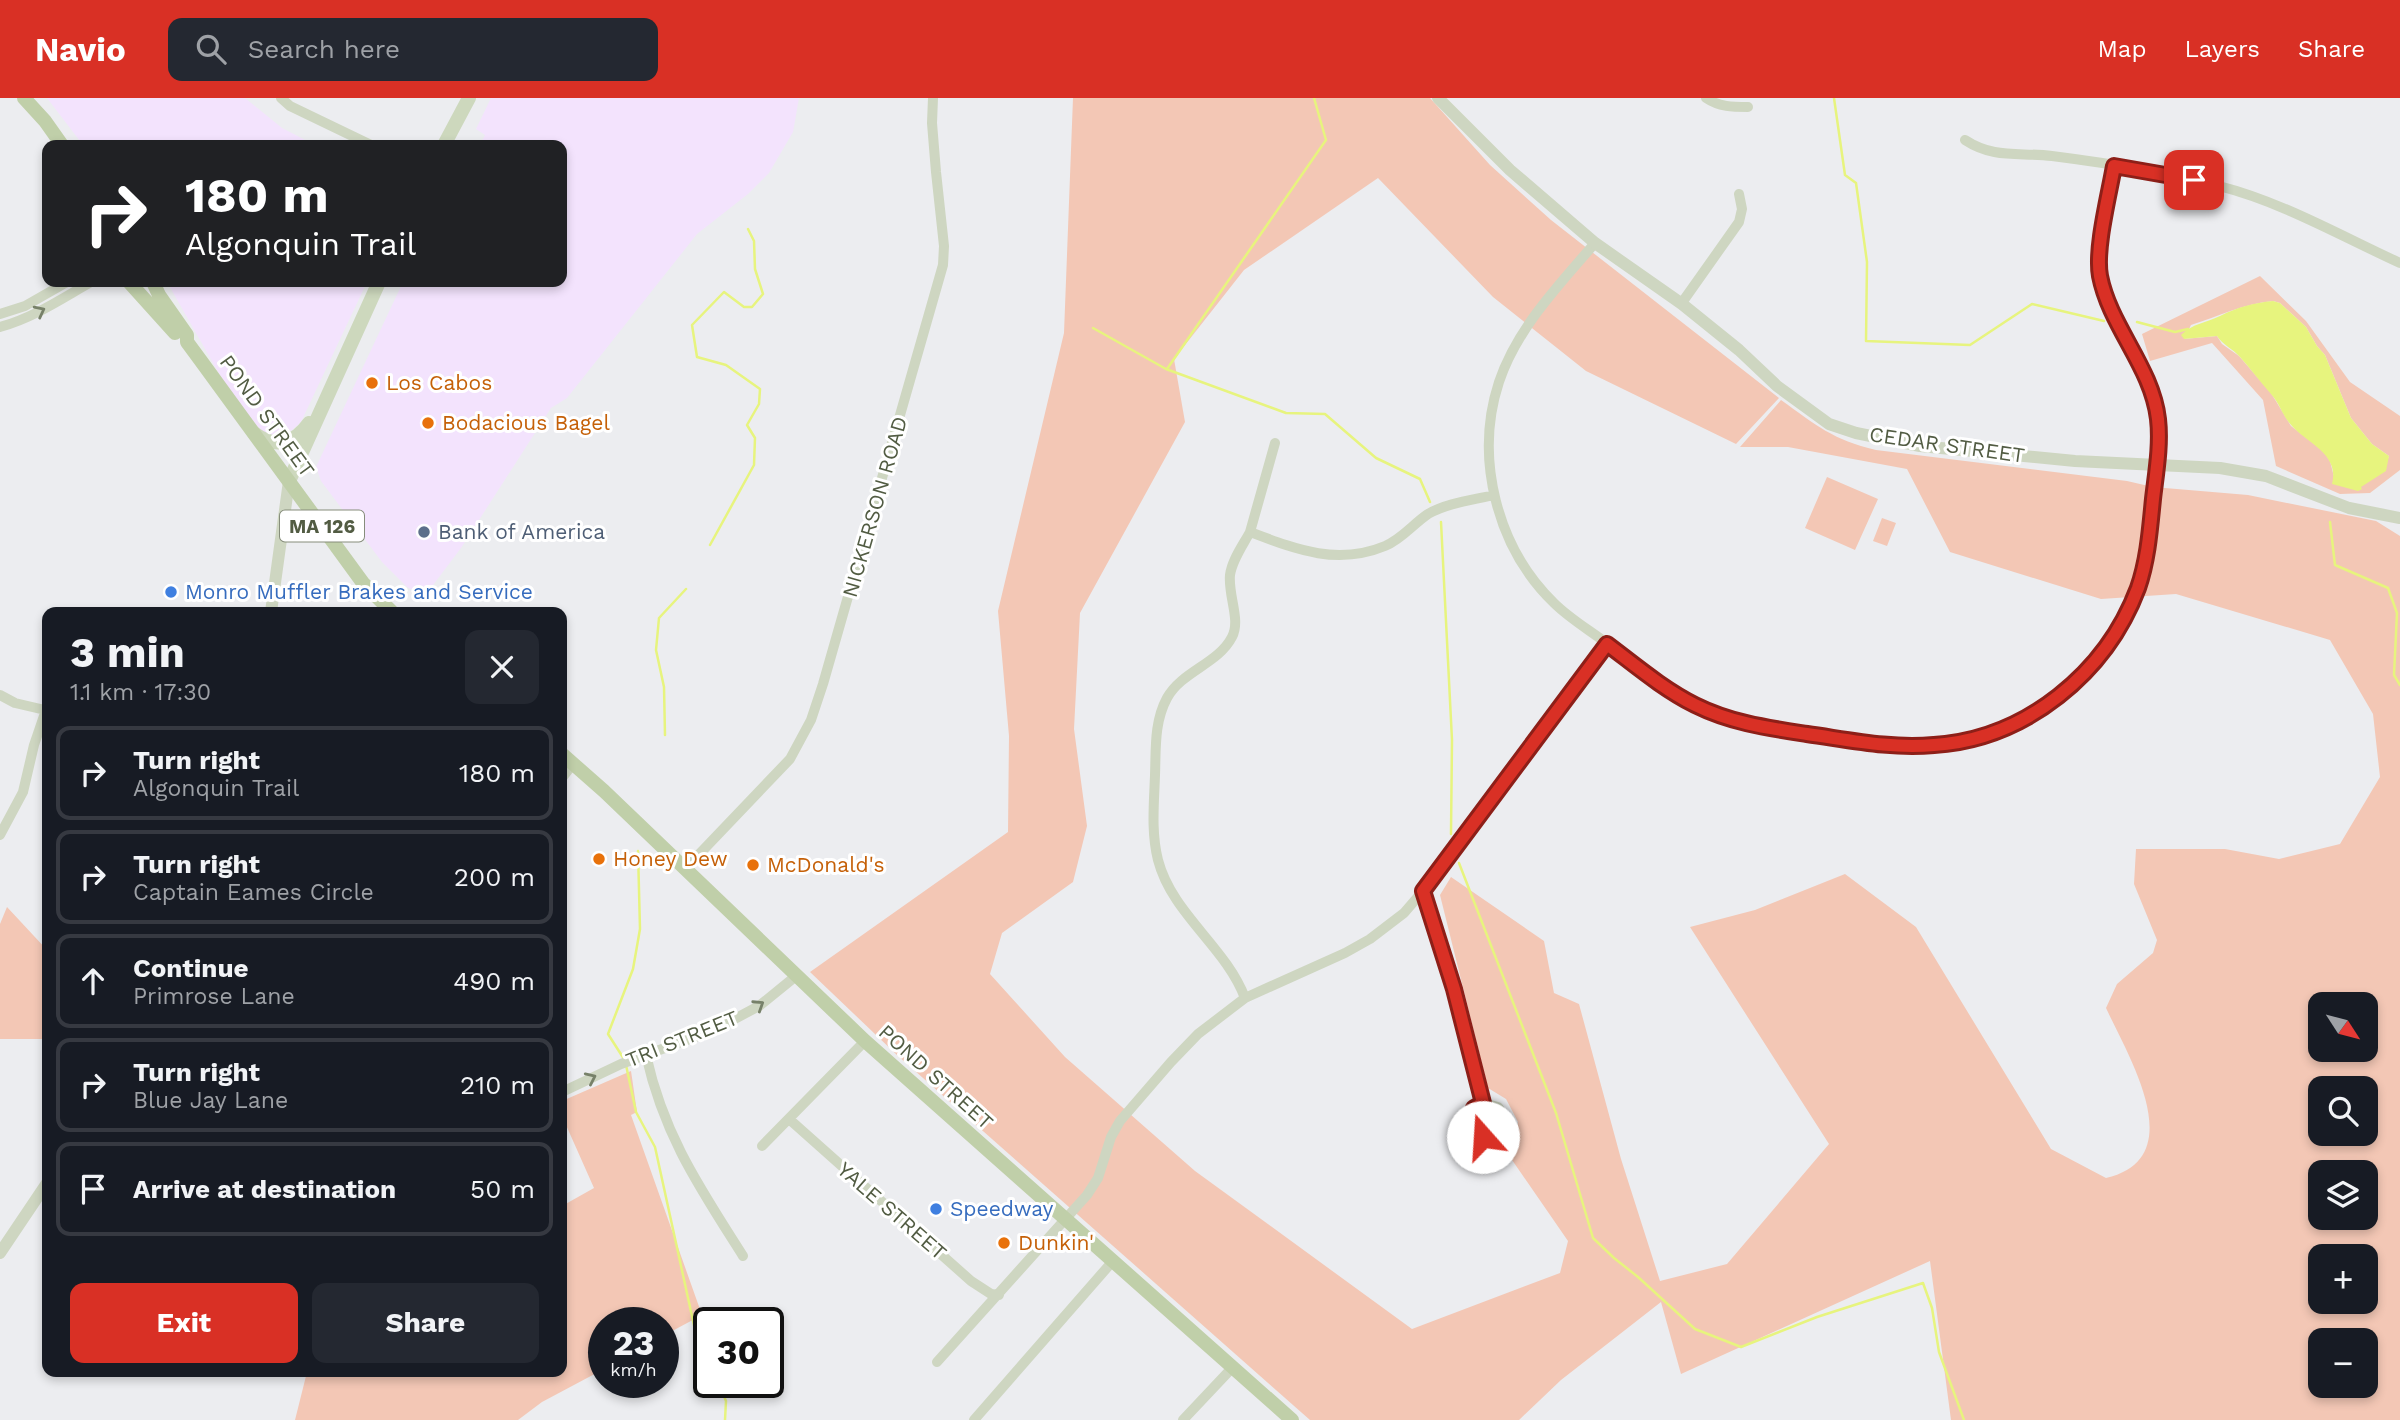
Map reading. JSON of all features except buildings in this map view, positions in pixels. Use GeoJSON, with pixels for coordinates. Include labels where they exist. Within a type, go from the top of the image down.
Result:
{"type":"FeatureCollection","features":[{"type":"Feature","properties":{"kind":"main road"},"geometry":{"type":"LineString","coordinates":[[24,98],[46,121],[59,140]]}},
{"type":"Feature","properties":{"kind":"main road"},"geometry":{"type":"LineString","coordinates":[[447,140],[469,98]]}},
{"type":"Feature","properties":{"kind":"main road","name":"POND STREET"},"geometry":{"type":"LineString","coordinates":[[134,287],[180,338],[187,342],[363,583],[387,607]]}},
{"type":"Feature","properties":{"kind":"main road","name":"POND STREET"},"geometry":{"type":"LineString","coordinates":[[155,287],[187,335],[187,342]]}},
{"type":"Feature","properties":{"kind":"main road"},"geometry":{"type":"LineString","coordinates":[[289,481],[377,287]]}},
{"type":"Feature","properties":{"kind":"main road"},"geometry":{"type":"LineString","coordinates":[[254,433],[272,443],[289,442],[301,434],[322,410]]}},
{"type":"Feature","properties":{"kind":"main road","name":"POND STREET"},"geometry":{"type":"LineString","coordinates":[[567,759],[865,1041],[1292,1420]]}},
{"type":"Feature","properties":{"kind":"street"},"geometry":{"type":"LineString","coordinates":[[281,98],[290,106],[361,140]]}},
{"type":"Feature","properties":{"kind":"street","name":"NICKERSON ROAD"},"geometry":{"type":"LineString","coordinates":[[685,870],[790,759],[811,720],[823,684],[943,265],[944,246],[932,123],[933,98]]}},
{"type":"Feature","properties":{"kind":"street","name":"CEDAR STREET"},"geometry":{"type":"LineString","coordinates":[[1438,98],[1510,170],[1595,243],[1681,304],[1811,413],[1842,429],[1920,446],[2075,461],[2220,468],[2266,476],[2349,508],[2400,518]]}},
{"type":"Feature","properties":{"kind":"street"},"geometry":{"type":"LineString","coordinates":[[1706,98],[1712,103],[1728,107],[1748,107]]}},
{"type":"Feature","properties":{"kind":"street"},"geometry":{"type":"LineString","coordinates":[[1965,140],[1980,150],[1992,153],[2050,156],[2114,166],[2170,175],[2248,194],[2400,263]]}},
{"type":"Feature","properties":{"kind":"street"},"geometry":{"type":"LineString","coordinates":[[1595,243],[1524,331],[1498,383],[1489,443],[1494,495],[1509,540],[1530,574],[1552,601],[1607,644],[1681,698],[1723,717],[1758,726],[1899,747],[1942,745],[1992,734],[2026,718],[2068,689],[2100,656],[2122,625],[2145,564],[2157,466],[2158,420],[2153,397],[2113,311],[2100,275],[2099,258],[2114,166]]}},
{"type":"Feature","properties":{"kind":"street"},"geometry":{"type":"LineString","coordinates":[[1681,304],[1739,222],[1742,209],[1739,194]]}},
{"type":"Feature","properties":{"kind":"street"},"geometry":{"type":"LineString","coordinates":[[0,314],[25,306],[59,287]]}},
{"type":"Feature","properties":{"kind":"street"},"geometry":{"type":"LineString","coordinates":[[70,287],[75,291]]}},
{"type":"Feature","properties":{"kind":"street"},"geometry":{"type":"LineString","coordinates":[[0,327],[34,314],[82,287]]}},
{"type":"Feature","properties":{"kind":"street"},"geometry":{"type":"LineString","coordinates":[[1245,998],[1235,974],[1168,885],[1159,861],[1153,829],[1156,735],[1161,709],[1175,686],[1223,650],[1230,641],[1237,622],[1230,597],[1230,572],[1250,532],[1275,443]]}},
{"type":"Feature","properties":{"kind":"street"},"geometry":{"type":"LineString","coordinates":[[272,607],[289,481]]}},
{"type":"Feature","properties":{"kind":"street"},"geometry":{"type":"LineString","coordinates":[[1250,532],[1310,554],[1364,552],[1395,540],[1431,512],[1494,495]]}},
{"type":"Feature","properties":{"kind":"street"},"geometry":{"type":"LineString","coordinates":[[937,1362],[1087,1195],[1097,1178],[1111,1137],[1120,1121],[1184,1047],[1245,998],[1345,953],[1370,939],[1404,913],[1607,644]]}},
{"type":"Feature","properties":{"kind":"street"},"geometry":{"type":"LineString","coordinates":[[0,695],[15,703],[42,708]]}},
{"type":"Feature","properties":{"kind":"street"},"geometry":{"type":"LineString","coordinates":[[0,835],[23,792],[42,721]]}},
{"type":"Feature","properties":{"kind":"street"},"geometry":{"type":"LineString","coordinates":[[567,772],[573,764]]}},
{"type":"Feature","properties":{"kind":"street"},"geometry":{"type":"LineString","coordinates":[[1423,891],[1454,989],[1483,1103]]}},
{"type":"Feature","properties":{"kind":"street","name":"TRI STREET"},"geometry":{"type":"LineString","coordinates":[[567,1090],[625,1063],[714,1030],[772,997],[796,976]]}},
{"type":"Feature","properties":{"kind":"street"},"geometry":{"type":"LineString","coordinates":[[762,1146],[865,1041]]}},
{"type":"Feature","properties":{"kind":"street"},"geometry":{"type":"LineString","coordinates":[[646,1055],[654,1090],[677,1148],[743,1256]]}},
{"type":"Feature","properties":{"kind":"street","name":"YALE STREET"},"geometry":{"type":"LineString","coordinates":[[789,1119],[971,1281],[991,1294],[999,1295]]}},
{"type":"Feature","properties":{"kind":"street"},"geometry":{"type":"LineString","coordinates":[[0,1253],[42,1190]]}},
{"type":"Feature","properties":{"kind":"street"},"geometry":{"type":"LineString","coordinates":[[974,1420],[1112,1262]]}},
{"type":"Feature","properties":{"kind":"street"},"geometry":{"type":"LineString","coordinates":[[1182,1420],[1232,1367]]}},
{"type":"Feature","properties":{"kind":"shaded area"},"geometry":{"type":"Polygon","coordinates":[[[47,98],[245,98],[282,128],[305,140],[79,140],[47,98]]]}},
{"type":"Feature","properties":{"kind":"shaded area"},"geometry":{"type":"Polygon","coordinates":[[[491,98],[799,98],[793,132],[769,173],[748,194],[697,234],[567,398],[551,408],[461,548],[430,589],[419,593],[407,587],[382,562],[321,481],[316,467],[401,287],[567,287],[567,140],[482,140],[485,135],[476,129],[491,98]]]}},
{"type":"Feature","properties":{"kind":"shaded area"},"geometry":{"type":"Polygon","coordinates":[[[1073,98],[1430,98],[1490,165],[1551,220],[1779,398],[1736,444],[1586,371],[1493,297],[1378,178],[1244,270],[1174,359],[1185,422],[1080,613],[1074,729],[1087,826],[1073,882],[1002,933],[990,974],[1065,1057],[1195,1171],[1412,1329],[1560,1273],[1568,1241],[1510,1157],[1518,1122],[1506,1099],[1488,1088],[1440,895],[1451,877],[1544,941],[1554,993],[1579,1004],[1621,1159],[1660,1281],[1727,1264],[1829,1144],[1690,927],[1755,910],[1845,874],[1916,927],[2051,1149],[2106,1178],[2132,1167],[2145,1150],[2150,1128],[2138,1078],[2106,1008],[2117,984],[2153,953],[2157,940],[2134,884],[2136,849],[2225,849],[2279,859],[2340,844],[2380,777],[2373,714],[2330,640],[2176,594],[2101,599],[1950,552],[1907,469],[1788,447],[1740,447],[1781,400],[1836,436],[1876,450],[2127,481],[2153,487],[2248,495],[2376,521],[2400,536],[2400,1420],[1951,1420],[1930,1261],[1681,1374],[1661,1302],[1561,1380],[1519,1420],[1310,1420],[897,1055],[810,972],[1008,832],[1009,736],[998,611],[1064,333],[1073,98]]]}},
{"type":"Feature","properties":{"kind":"shaded area"},"geometry":{"type":"Polygon","coordinates":[[[2260,276],[2306,321],[2350,382],[2400,416],[2400,470],[2370,493],[2340,494],[2276,466],[2263,400],[2212,343],[2150,361],[2142,334],[2260,276]],[[2273,301],[2251,305],[2191,325],[2184,339],[2217,336],[2222,344],[2239,356],[2271,393],[2291,426],[2323,450],[2330,461],[2334,477],[2360,487],[2386,464],[2389,456],[2372,444],[2351,418],[2325,355],[2306,327],[2280,303],[2273,301]]]}},
{"type":"Feature","properties":{"kind":"shaded area"},"geometry":{"type":"Polygon","coordinates":[[[170,287],[365,287],[301,422],[292,430],[274,436],[261,431],[225,384],[170,287]]]}},
{"type":"Feature","properties":{"kind":"shaded area"},"geometry":{"type":"Polygon","coordinates":[[[2273,301],[2280,303],[2306,327],[2325,355],[2351,418],[2372,444],[2389,456],[2386,471],[2358,491],[2332,484],[2333,474],[2327,457],[2292,426],[2248,366],[2217,336],[2184,339],[2181,335],[2233,310],[2273,301]]]}},
{"type":"Feature","properties":{"kind":"shaded area"},"geometry":{"type":"Polygon","coordinates":[[[1827,477],[1878,499],[1855,550],[1805,528],[1827,477]]]}},
{"type":"Feature","properties":{"kind":"shaded area"},"geometry":{"type":"Polygon","coordinates":[[[1882,518],[1896,523],[1887,546],[1873,541],[1882,518]]]}},
{"type":"Feature","properties":{"kind":"shaded area"},"geometry":{"type":"Polygon","coordinates":[[[7,907],[42,945],[42,1039],[0,1039],[0,924],[7,907]]]}},
{"type":"Feature","properties":{"kind":"shaded area"},"geometry":{"type":"Polygon","coordinates":[[[631,1071],[637,1112],[631,1115],[699,1307],[693,1307],[693,1320],[679,1327],[679,1307],[588,1307],[588,1378],[542,1402],[518,1420],[295,1420],[306,1377],[567,1377],[567,1203],[594,1188],[567,1127],[567,1099],[631,1071]]]}},
{"type":"Feature","properties":{"kind":"waterway"},"geometry":{"type":"LineString","coordinates":[[1167,369],[1326,140],[1314,98]]}},
{"type":"Feature","properties":{"kind":"waterway"},"geometry":{"type":"LineString","coordinates":[[1834,98],[1845,175],[1856,183],[1867,262],[1866,341],[1970,345],[2032,304],[2104,321]]}},
{"type":"Feature","properties":{"kind":"waterway"},"geometry":{"type":"LineString","coordinates":[[710,545],[754,465],[755,438],[747,425],[759,404],[760,389],[726,365],[697,357],[692,325],[724,292],[744,307],[752,307],[763,294],[755,269],[754,241],[748,229]]}},
{"type":"Feature","properties":{"kind":"waterway"},"geometry":{"type":"LineString","coordinates":[[2137,322],[2175,332],[2188,329]]}},
{"type":"Feature","properties":{"kind":"waterway"},"geometry":{"type":"LineString","coordinates":[[1093,328],[1166,369],[1286,413],[1325,414],[1376,458],[1420,479],[1430,502]]}},
{"type":"Feature","properties":{"kind":"waterway"},"geometry":{"type":"LineString","coordinates":[[1441,522],[1452,740],[1451,834]]}},
{"type":"Feature","properties":{"kind":"waterway"},"geometry":{"type":"LineString","coordinates":[[2330,522],[2335,565],[2388,588],[2397,613],[2394,675],[2400,685]]}},
{"type":"Feature","properties":{"kind":"waterway"},"geometry":{"type":"LineString","coordinates":[[665,735],[664,687],[656,650],[659,618],[686,589]]}},
{"type":"Feature","properties":{"kind":"waterway"},"geometry":{"type":"LineString","coordinates":[[624,1059],[608,1034],[633,969],[640,929],[638,851]]}},
{"type":"Feature","properties":{"kind":"waterway"},"geometry":{"type":"LineString","coordinates":[[1459,863],[1556,1113],[1593,1238],[1695,1329],[1741,1347],[1817,1317],[1923,1283],[1932,1308],[1939,1352],[1964,1420]]}},
{"type":"Feature","properties":{"kind":"waterway"},"geometry":{"type":"LineString","coordinates":[[626,1065],[636,1112],[655,1147],[693,1321]]}},
{"type":"Feature","properties":{"kind":"waterway"},"geometry":{"type":"LineString","coordinates":[[725,1398],[725,1420]]}},
{"type":"Feature","properties":{"kind":"place","name":"Los Cabos"},"geometry":{"type":"Point","coordinates":[372,383]}},
{"type":"Feature","properties":{"kind":"place","name":"Bodacious Bagel"},"geometry":{"type":"Point","coordinates":[428,423]}},
{"type":"Feature","properties":{"kind":"place","name":"Bank of America"},"geometry":{"type":"Point","coordinates":[424,532]}},
{"type":"Feature","properties":{"kind":"place","name":"Monro Muffler Brakes and Service"},"geometry":{"type":"Point","coordinates":[171,592]}},
{"type":"Feature","properties":{"kind":"place","name":"Honey Dew"},"geometry":{"type":"Point","coordinates":[599,859]}},
{"type":"Feature","properties":{"kind":"place","name":"McDonald's"},"geometry":{"type":"Point","coordinates":[753,865]}},
{"type":"Feature","properties":{"kind":"place","name":"Speedway"},"geometry":{"type":"Point","coordinates":[936,1209]}},
{"type":"Feature","properties":{"kind":"place","name":"Dunkin'"},"geometry":{"type":"Point","coordinates":[1004,1243]}},
{"type":"Feature","properties":{"kind":"route"},"geometry":{"type":"LineString","coordinates":[[1483,1137],[1473,1131],[1469,1121],[1474,1108],[1483,1103],[1454,989],[1423,891],[1607,644],[1681,698],[1723,717],[1773,730],[1899,747],[1942,745],[1971,740],[1992,734],[2026,718],[2068,689],[2113,639],[2128,611],[2145,564],[2157,466],[2158,420],[2153,397],[2105,293],[2100,275],[2099,258],[2110,186],[2114,166],[2194,180]]}}]}
